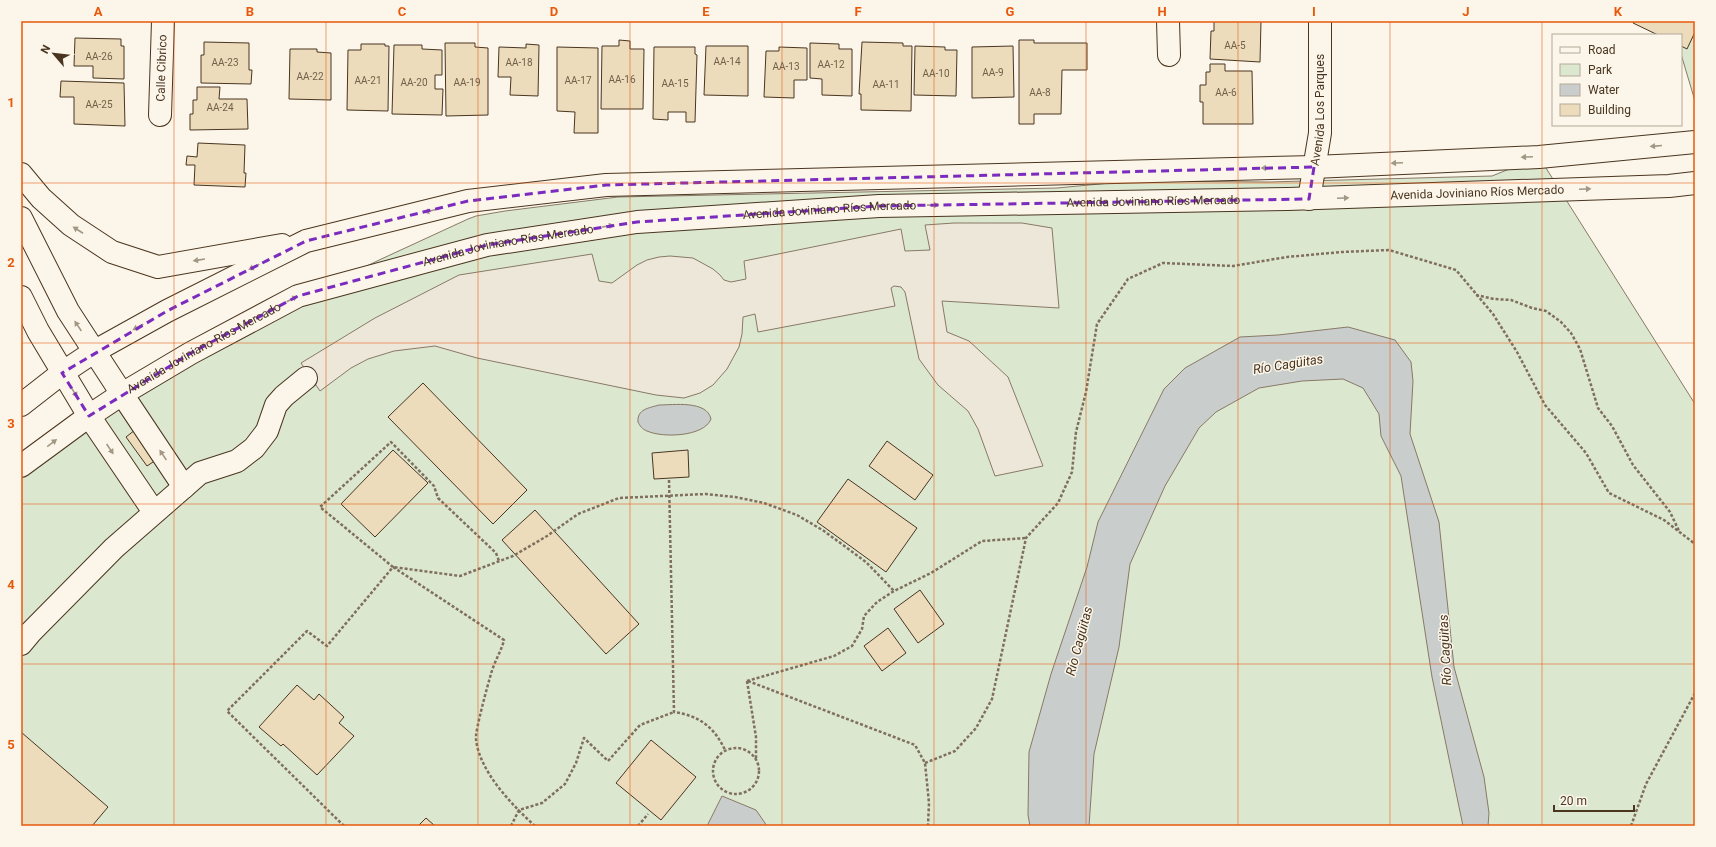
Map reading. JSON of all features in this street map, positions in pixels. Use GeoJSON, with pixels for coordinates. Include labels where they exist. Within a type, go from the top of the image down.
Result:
{"type":"FeatureCollection","features":[{"type":"Feature","properties":{"kind":"main road","name":"Calle Cibrico"},"geometry":{"type":"LineString","coordinates":[[160,115],[163,21]]}},
{"type":"Feature","properties":{"kind":"main road"},"geometry":{"type":"LineString","coordinates":[[1168,21],[1169,55]]}},
{"type":"Feature","properties":{"kind":"main road","name":"Avenida Los Parques"},"geometry":{"type":"LineString","coordinates":[[1309,199],[1320,134],[1320,21]]}},
{"type":"Feature","properties":{"kind":"main road"},"geometry":{"type":"LineString","coordinates":[[21,174],[41,198],[71,226],[112,252],[158,267],[306,241],[468,201],[606,185],[1314,167],[1539,157],[1695,142]]}},
{"type":"Feature","properties":{"kind":"main road","name":"Avenida Joviniano Ríos Mercado"},"geometry":{"type":"LineString","coordinates":[[21,466],[89,416],[122,394],[191,353],[298,296],[487,245],[637,222],[879,206],[1309,199],[1690,187]]}},
{"type":"Feature","properties":{"kind":"main road"},"geometry":{"type":"LineString","coordinates":[[21,218],[68,311],[184,487]]}},
{"type":"Feature","properties":{"kind":"main road"},"geometry":{"type":"LineString","coordinates":[[21,405],[62,373],[95,351],[167,311],[306,241]]}},
{"type":"Feature","properties":{"kind":"main road"},"geometry":{"type":"LineString","coordinates":[[21,297],[62,373],[89,416],[154,512]]}},
{"type":"Feature","properties":{"kind":"main road"},"geometry":{"type":"LineString","coordinates":[[21,644],[30,632],[114,548],[200,473],[237,461],[254,448],[267,431],[276,405],[284,396],[306,378]]}},
{"type":"Feature","properties":{"kind":"path"},"geometry":{"type":"LineString","coordinates":[[925,763],[955,751],[976,728],[992,698],[1026,538],[1058,503],[1072,472],[1076,432],[1086,392],[1097,324],[1128,279],[1163,263],[1233,266],[1287,256],[1389,250],[1456,270],[1493,314],[1517,352],[1545,405],[1586,453],[1609,493],[1664,520],[1695,544]]}},
{"type":"Feature","properties":{"kind":"path"},"geometry":{"type":"LineString","coordinates":[[1476,294],[1494,299],[1511,300],[1532,308],[1546,311],[1561,322],[1571,333],[1580,349],[1598,408],[1612,426],[1633,465],[1643,480],[1670,512],[1679,532]]}},
{"type":"Feature","properties":{"kind":"path"},"geometry":{"type":"LineString","coordinates":[[499,561],[496,552],[438,498],[434,486],[391,442],[320,507],[393,567],[504,640],[501,651],[491,672],[475,738],[479,753],[489,774],[519,810],[535,826]]}},
{"type":"Feature","properties":{"kind":"path"},"geometry":{"type":"LineString","coordinates":[[669,480],[671,495],[674,712]]}},
{"type":"Feature","properties":{"kind":"path"},"geometry":{"type":"LineString","coordinates":[[393,567],[460,576],[513,556],[547,536],[578,514],[619,498],[706,494],[735,497],[764,503],[797,515],[824,531],[866,562],[894,591]]}},
{"type":"Feature","properties":{"kind":"path"},"geometry":{"type":"LineString","coordinates":[[747,681],[834,656],[852,646],[862,629],[864,616],[877,602],[894,591],[931,573],[982,541],[1026,538]]}},
{"type":"Feature","properties":{"kind":"path"},"geometry":{"type":"LineString","coordinates":[[344,826],[227,711],[307,631],[327,646],[393,567]]}},
{"type":"Feature","properties":{"kind":"path"},"geometry":{"type":"LineString","coordinates":[[747,681],[914,745],[925,763],[929,804],[928,826]]}},
{"type":"Feature","properties":{"kind":"path"},"geometry":{"type":"LineString","coordinates":[[747,681],[756,737],[756,761]]}},
{"type":"Feature","properties":{"kind":"path"},"geometry":{"type":"LineString","coordinates":[[1631,826],[1646,784],[1695,693]]}},
{"type":"Feature","properties":{"kind":"path"},"geometry":{"type":"LineString","coordinates":[[511,826],[519,810],[542,803],[565,784],[576,763],[584,738],[608,761],[640,725],[674,712],[687,714],[702,720],[719,737],[725,750]]}},
{"type":"Feature","properties":{"kind":"path"},"geometry":{"type":"LineString","coordinates":[[740,748],[747,750],[753,755],[756,761],[759,768],[756,782],[744,792],[737,794],[722,789],[714,777],[713,768],[715,761],[725,750],[740,748]]}},
{"type":"Feature","properties":{"kind":"path"},"geometry":{"type":"LineString","coordinates":[[638,826],[648,814]]}},
{"type":"Feature","properties":{"kind":"highlighted area"},"geometry":{"type":"Polygon","coordinates":[[[1314,167],[1309,199],[879,206],[637,222],[487,245],[298,296],[191,353],[89,416],[62,373],[167,311],[306,241],[468,201],[606,185],[1314,167]]]}},
{"type":"Feature","properties":{"kind":"green space"},"geometry":{"type":"Polygon","coordinates":[[[1671,21],[1695,21],[1695,101],[1682,57],[1682,34],[1680,34],[1671,21]]]}},
{"type":"Feature","properties":{"kind":"green space"},"geometry":{"type":"Polygon","coordinates":[[[1539,157],[1695,404],[1695,826],[21,826],[21,472],[39,458],[289,305],[377,261],[468,219],[476,216],[505,211],[618,197],[1057,188],[1131,181],[1268,182],[1492,176],[1539,157]]]}},
{"type":"Feature","properties":{"kind":"shaded area"},"geometry":{"type":"Polygon","coordinates":[[[954,223],[1022,223],[1052,228],[1059,308],[942,301],[947,332],[969,341],[1008,377],[1043,466],[995,476],[978,429],[968,411],[938,385],[919,359],[905,292],[901,287],[894,286],[891,288],[895,306],[758,332],[755,314],[743,317],[742,334],[739,347],[727,369],[713,385],[700,393],[684,398],[656,395],[477,358],[435,346],[394,351],[368,359],[351,368],[320,391],[301,363],[375,318],[459,275],[592,254],[599,281],[612,283],[637,265],[647,260],[670,256],[693,258],[713,269],[724,280],[731,282],[746,279],[744,261],[901,229],[905,251],[930,250],[925,225],[954,223]]]}},
{"type":"Feature","properties":{"kind":"water","name":"Río Cagüitas"},"geometry":{"type":"Polygon","coordinates":[[[1348,327],[1395,340],[1411,362],[1413,381],[1410,434],[1439,522],[1454,667],[1484,777],[1489,813],[1488,826],[1463,826],[1432,677],[1401,476],[1381,436],[1379,414],[1363,388],[1343,379],[1302,381],[1259,388],[1216,412],[1199,428],[1165,486],[1130,564],[1119,647],[1094,754],[1089,826],[1030,826],[1028,815],[1029,752],[1051,674],[1087,567],[1098,522],[1164,389],[1185,368],[1240,337],[1278,335],[1348,327]]]}},
{"type":"Feature","properties":{"kind":"water"},"geometry":{"type":"Polygon","coordinates":[[[681,404],[696,406],[708,413],[711,419],[707,425],[692,433],[662,435],[645,430],[638,422],[639,414],[648,408],[659,405],[681,404]]]}},
{"type":"Feature","properties":{"kind":"water"},"geometry":{"type":"Polygon","coordinates":[[[722,796],[756,810],[767,826],[707,826],[722,796]]]}},
{"type":"Feature","properties":{"kind":"building"},"geometry":{"type":"Polygon","coordinates":[[[1214,21],[1261,21],[1260,62],[1210,59],[1211,31],[1214,31],[1214,21]]]}},
{"type":"Feature","properties":{"kind":"building"},"geometry":{"type":"Polygon","coordinates":[[[1634,21],[1694,21],[1695,32],[1687,49],[1682,46],[1682,34],[1656,34],[1633,23],[1634,21]]]}},
{"type":"Feature","properties":{"kind":"building"},"geometry":{"type":"Polygon","coordinates":[[[75,38],[121,39],[121,46],[124,46],[124,79],[93,78],[93,66],[74,66],[75,38]]]}},
{"type":"Feature","properties":{"kind":"building"},"geometry":{"type":"Polygon","coordinates":[[[619,40],[630,41],[630,49],[644,49],[643,109],[601,109],[602,46],[619,46],[619,40]]]}},
{"type":"Feature","properties":{"kind":"building"},"geometry":{"type":"Polygon","coordinates":[[[1019,40],[1034,40],[1034,43],[1087,43],[1087,70],[1062,70],[1061,114],[1034,114],[1034,124],[1019,124],[1019,40]]]}},
{"type":"Feature","properties":{"kind":"building"},"geometry":{"type":"Polygon","coordinates":[[[204,42],[249,43],[249,70],[252,70],[251,84],[201,83],[201,55],[204,55],[204,42]]]}},
{"type":"Feature","properties":{"kind":"building"},"geometry":{"type":"Polygon","coordinates":[[[862,42],[903,43],[903,46],[912,46],[911,111],[861,110],[861,94],[859,94],[862,42]]]}},
{"type":"Feature","properties":{"kind":"building"},"geometry":{"type":"Polygon","coordinates":[[[445,43],[475,43],[475,47],[488,48],[488,115],[446,116],[445,43]]]}},
{"type":"Feature","properties":{"kind":"building"},"geometry":{"type":"Polygon","coordinates":[[[810,43],[839,44],[839,49],[852,49],[852,96],[822,95],[822,79],[810,78],[810,43]]]}},
{"type":"Feature","properties":{"kind":"building"},"geometry":{"type":"Polygon","coordinates":[[[361,44],[385,44],[385,46],[389,46],[388,111],[347,110],[348,50],[361,50],[361,44]]]}},
{"type":"Feature","properties":{"kind":"building"},"geometry":{"type":"Polygon","coordinates":[[[526,44],[539,45],[538,96],[510,95],[511,77],[498,77],[499,47],[526,48],[526,44]]]}},
{"type":"Feature","properties":{"kind":"building"},"geometry":{"type":"Polygon","coordinates":[[[394,45],[422,45],[422,49],[442,50],[442,75],[435,75],[435,89],[443,89],[442,115],[392,114],[394,45]]]}},
{"type":"Feature","properties":{"kind":"building"},"geometry":{"type":"Polygon","coordinates":[[[706,46],[748,46],[748,96],[704,95],[706,46]]]}},
{"type":"Feature","properties":{"kind":"building"},"geometry":{"type":"Polygon","coordinates":[[[915,46],[945,47],[945,50],[957,50],[956,96],[914,95],[915,46]]]}},
{"type":"Feature","properties":{"kind":"building"},"geometry":{"type":"Polygon","coordinates":[[[1013,46],[1014,97],[972,98],[972,47],[1013,46]]]}},
{"type":"Feature","properties":{"kind":"building"},"geometry":{"type":"Polygon","coordinates":[[[557,47],[598,48],[598,133],[574,133],[575,112],[557,111],[557,47]]]}},
{"type":"Feature","properties":{"kind":"building"},"geometry":{"type":"Polygon","coordinates":[[[654,47],[695,47],[695,54],[697,55],[695,122],[686,122],[686,112],[668,112],[668,120],[653,119],[654,47]]]}},
{"type":"Feature","properties":{"kind":"building"},"geometry":{"type":"Polygon","coordinates":[[[779,47],[807,48],[807,80],[794,80],[794,98],[764,97],[766,51],[779,51],[779,47]]]}},
{"type":"Feature","properties":{"kind":"building"},"geometry":{"type":"Polygon","coordinates":[[[290,49],[317,49],[317,52],[331,53],[331,100],[289,99],[290,49]]]}},
{"type":"Feature","properties":{"kind":"building"},"geometry":{"type":"Polygon","coordinates":[[[1210,64],[1225,64],[1225,71],[1252,71],[1253,124],[1203,124],[1203,102],[1200,102],[1200,85],[1206,85],[1206,72],[1210,72],[1210,64]]]}},
{"type":"Feature","properties":{"kind":"building"},"geometry":{"type":"Polygon","coordinates":[[[61,81],[124,83],[125,126],[74,124],[74,97],[60,97],[61,81]]]}},
{"type":"Feature","properties":{"kind":"building"},"geometry":{"type":"Polygon","coordinates":[[[197,87],[220,87],[219,99],[247,99],[248,129],[190,130],[190,114],[193,114],[193,100],[197,100],[197,87]]]}},
{"type":"Feature","properties":{"kind":"building"},"geometry":{"type":"Polygon","coordinates":[[[198,143],[245,145],[245,187],[194,185],[195,165],[186,165],[187,156],[197,157],[198,143]]]}},
{"type":"Feature","properties":{"kind":"building"},"geometry":{"type":"Polygon","coordinates":[[[423,383],[527,490],[493,524],[388,417],[423,383]]]}},
{"type":"Feature","properties":{"kind":"building"},"geometry":{"type":"Polygon","coordinates":[[[135,430],[156,460],[147,466],[126,437],[135,430]]]}},
{"type":"Feature","properties":{"kind":"building"},"geometry":{"type":"Polygon","coordinates":[[[887,441],[933,475],[915,500],[869,466],[887,441]]]}},
{"type":"Feature","properties":{"kind":"building"},"geometry":{"type":"Polygon","coordinates":[[[393,450],[428,483],[375,537],[341,504],[393,450]]]}},
{"type":"Feature","properties":{"kind":"building"},"geometry":{"type":"Polygon","coordinates":[[[688,450],[689,477],[654,479],[652,453],[688,450]]]}},
{"type":"Feature","properties":{"kind":"building"},"geometry":{"type":"Polygon","coordinates":[[[848,479],[917,528],[886,572],[817,522],[848,479]]]}},
{"type":"Feature","properties":{"kind":"building"},"geometry":{"type":"Polygon","coordinates":[[[535,510],[639,624],[606,654],[502,540],[535,510]]]}},
{"type":"Feature","properties":{"kind":"building"},"geometry":{"type":"Polygon","coordinates":[[[920,590],[944,624],[918,643],[894,609],[920,590]]]}},
{"type":"Feature","properties":{"kind":"building"},"geometry":{"type":"Polygon","coordinates":[[[888,628],[906,653],[882,671],[864,646],[888,628]]]}},
{"type":"Feature","properties":{"kind":"building"},"geometry":{"type":"Polygon","coordinates":[[[297,685],[314,700],[319,694],[344,717],[339,723],[354,736],[317,775],[283,744],[281,746],[259,727],[297,685]]]}},
{"type":"Feature","properties":{"kind":"building"},"geometry":{"type":"Polygon","coordinates":[[[21,732],[108,807],[92,826],[21,826],[21,732]]]}},
{"type":"Feature","properties":{"kind":"building"},"geometry":{"type":"Polygon","coordinates":[[[651,740],[696,777],[661,820],[616,783],[651,740]]]}},
{"type":"Feature","properties":{"kind":"building"},"geometry":{"type":"Polygon","coordinates":[[[426,818],[435,826],[418,826],[426,818]]]}}]}
